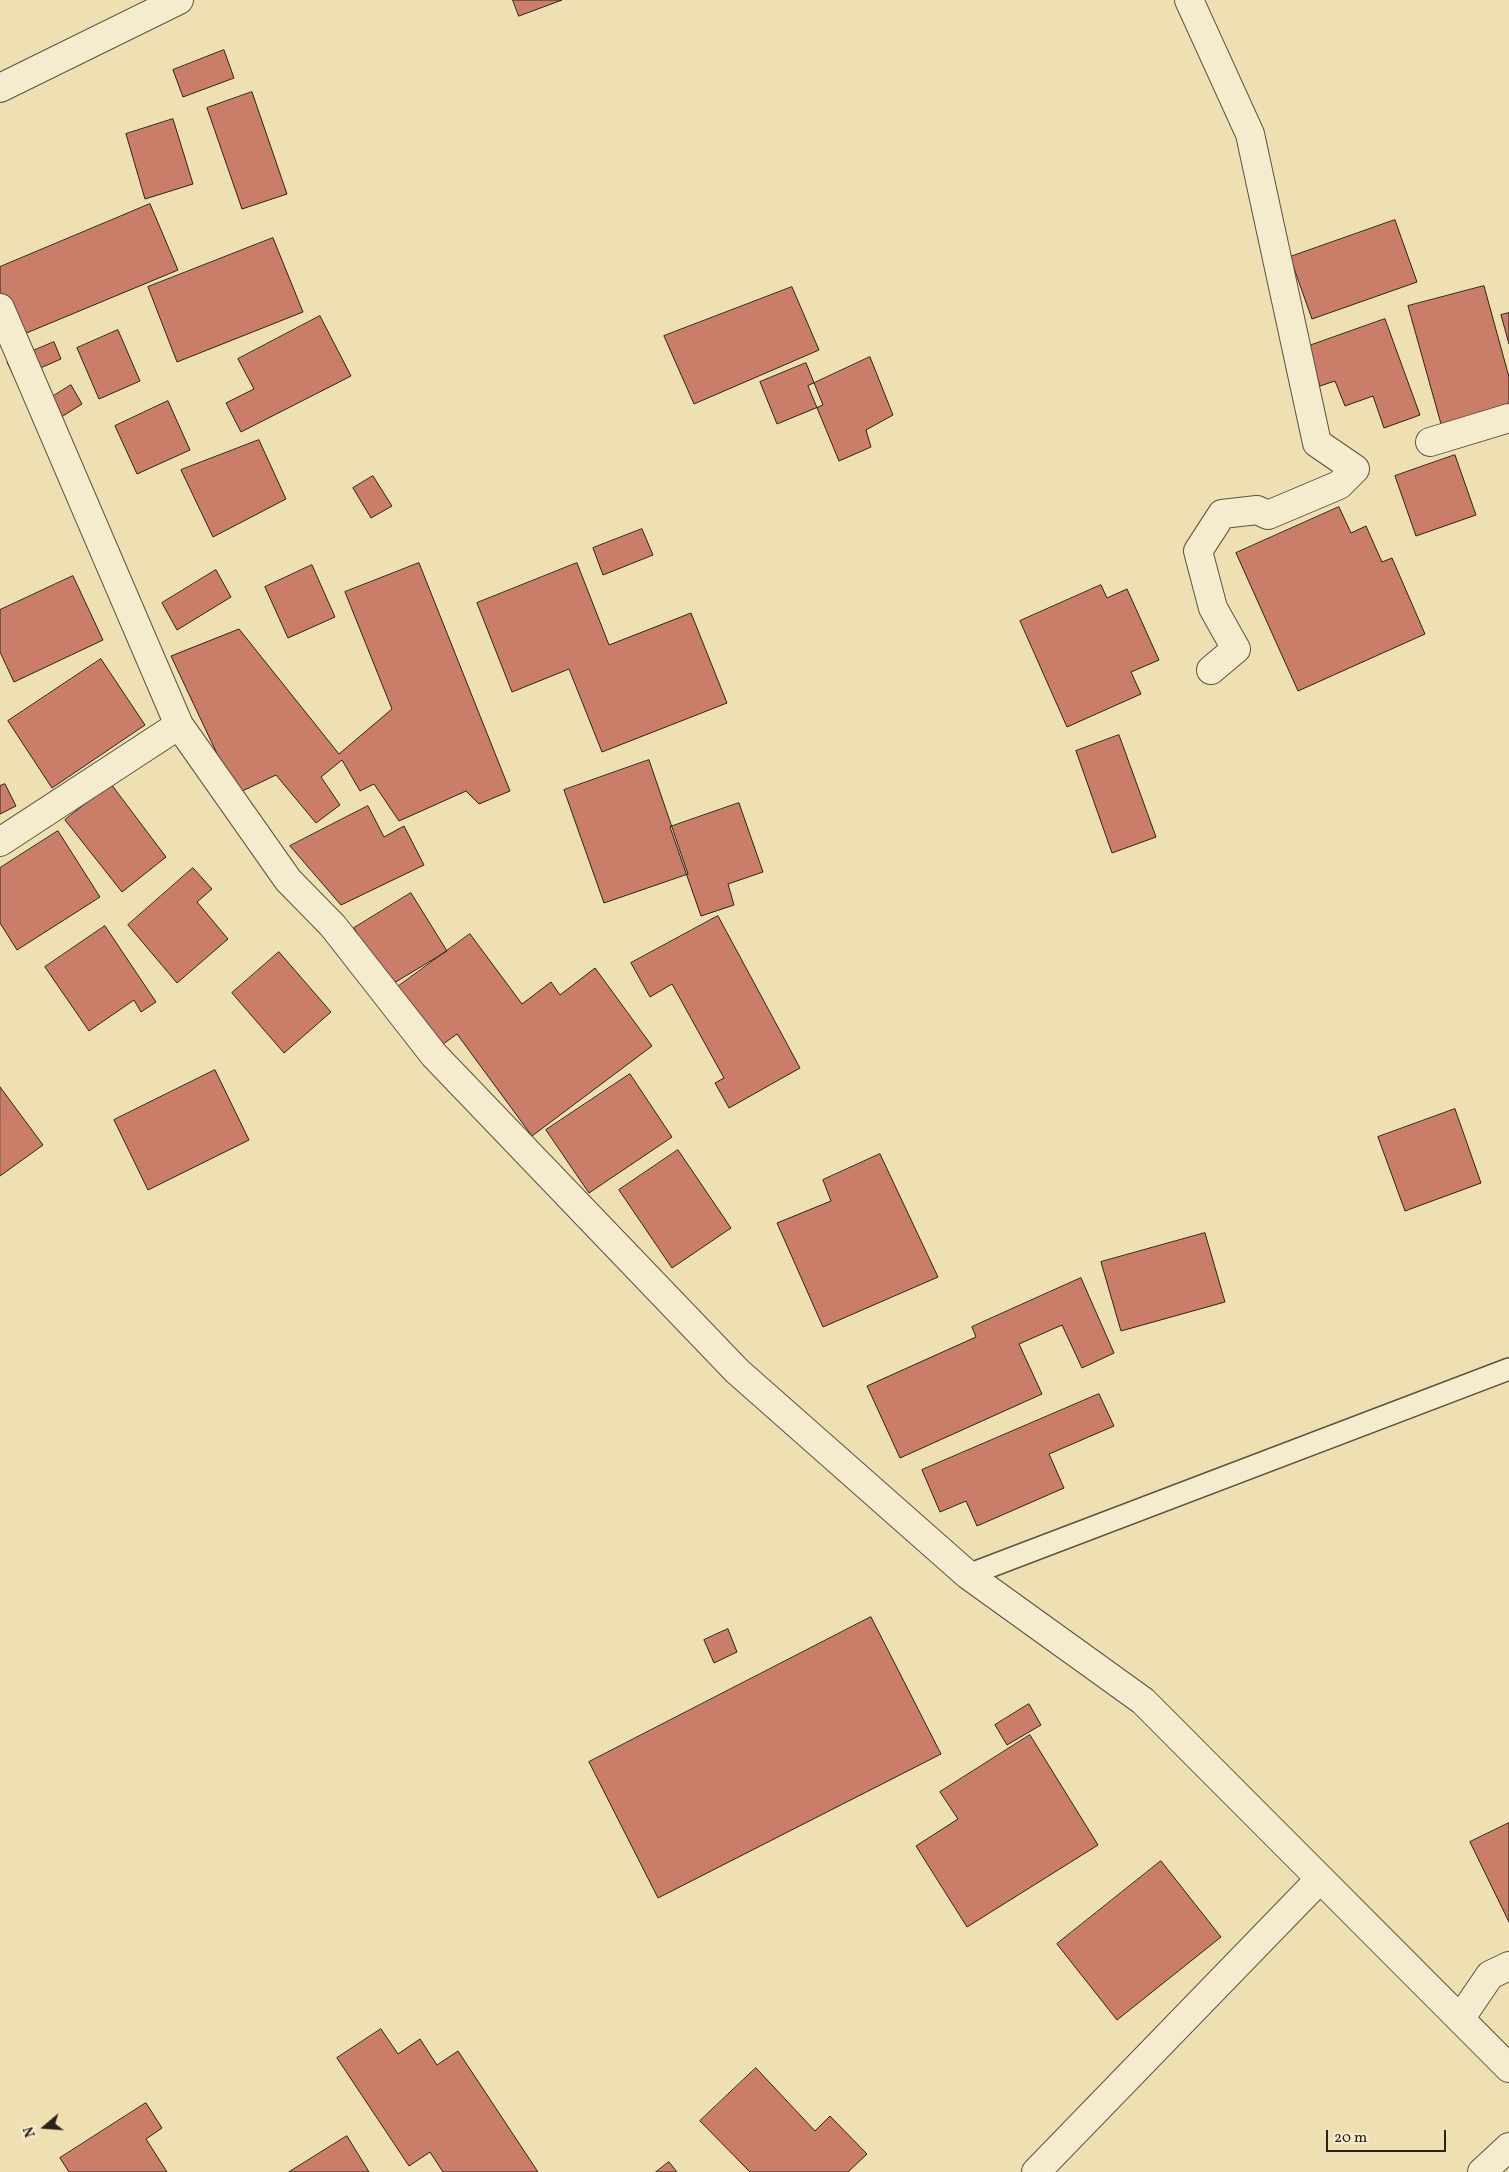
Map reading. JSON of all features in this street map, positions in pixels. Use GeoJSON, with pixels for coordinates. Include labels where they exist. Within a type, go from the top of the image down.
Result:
{"type":"FeatureCollection","features":[{"type":"Feature","properties":{"kind":"street"},"geometry":{"type":"LineString","coordinates":[[0,88],[180,0]]}},
{"type":"Feature","properties":{"kind":"street"},"geometry":{"type":"LineString","coordinates":[[1189,0],[1250,134],[1317,443],[1355,469],[1339,485],[1268,515],[1257,510],[1222,514],[1198,551],[1213,608],[1236,649],[1211,670]]}},
{"type":"Feature","properties":{"kind":"street"},"geometry":{"type":"LineString","coordinates":[[0,308],[179,725],[288,880],[333,926],[434,1055],[737,1371],[968,1575],[1142,1702],[1509,2068]]}},
{"type":"Feature","properties":{"kind":"street"},"geometry":{"type":"LineString","coordinates":[[1430,442],[1509,418]]}},
{"type":"Feature","properties":{"kind":"street"},"geometry":{"type":"LineString","coordinates":[[0,842],[179,725]]}},
{"type":"Feature","properties":{"kind":"street"},"geometry":{"type":"LineString","coordinates":[[1036,2172],[1320,1879]]}},
{"type":"Feature","properties":{"kind":"street"},"geometry":{"type":"LineString","coordinates":[[1460,2019],[1490,1975],[1509,1966]]}},
{"type":"Feature","properties":{"kind":"street"},"geometry":{"type":"LineString","coordinates":[[1482,2172],[1509,2147]]}},
{"type":"Feature","properties":{"kind":"lane"},"geometry":{"type":"LineString","coordinates":[[968,1575],[1509,1369]]}},
{"type":"Feature","properties":{"kind":"building"},"geometry":{"type":"Polygon","coordinates":[[[513,0],[562,0],[519,16],[513,0]]]}},
{"type":"Feature","properties":{"kind":"building"},"geometry":{"type":"Polygon","coordinates":[[[224,50],[234,78],[183,97],[173,70],[224,50]]]}},
{"type":"Feature","properties":{"kind":"building"},"geometry":{"type":"Polygon","coordinates":[[[252,92],[287,194],[242,209],[207,108],[252,92]]]}},
{"type":"Feature","properties":{"kind":"building"},"geometry":{"type":"Polygon","coordinates":[[[173,119],[193,184],[145,199],[126,134],[173,119]]]}},
{"type":"Feature","properties":{"kind":"building"},"geometry":{"type":"Polygon","coordinates":[[[150,204],[178,270],[0,344],[0,267],[150,204]]]}},
{"type":"Feature","properties":{"kind":"building"},"geometry":{"type":"Polygon","coordinates":[[[1395,220],[1417,282],[1312,319],[1290,257],[1395,220]]]}},
{"type":"Feature","properties":{"kind":"building"},"geometry":{"type":"Polygon","coordinates":[[[273,238],[303,312],[177,362],[148,287],[273,238]]]}},
{"type":"Feature","properties":{"kind":"building"},"geometry":{"type":"Polygon","coordinates":[[[1484,286],[1509,377],[1509,413],[1443,431],[1408,306],[1484,286]]]}},
{"type":"Feature","properties":{"kind":"building"},"geometry":{"type":"Polygon","coordinates":[[[792,287],[819,350],[694,404],[664,336],[792,287]]]}},
{"type":"Feature","properties":{"kind":"building"},"geometry":{"type":"Polygon","coordinates":[[[1509,313],[1509,344],[1501,315],[1509,313]]]}},
{"type":"Feature","properties":{"kind":"building"},"geometry":{"type":"Polygon","coordinates":[[[320,316],[351,376],[241,432],[226,403],[254,389],[238,359],[320,316]]]}},
{"type":"Feature","properties":{"kind":"building"},"geometry":{"type":"Polygon","coordinates":[[[1385,319],[1420,415],[1384,428],[1373,396],[1345,406],[1335,381],[1320,386],[1306,347],[1385,319]]]}},
{"type":"Feature","properties":{"kind":"building"},"geometry":{"type":"Polygon","coordinates":[[[118,330],[140,381],[99,399],[77,348],[118,330]]]}},
{"type":"Feature","properties":{"kind":"building"},"geometry":{"type":"Polygon","coordinates":[[[54,342],[61,359],[15,379],[7,362],[54,342]]]}},
{"type":"Feature","properties":{"kind":"building"},"geometry":{"type":"Polygon","coordinates":[[[870,357],[893,415],[866,430],[871,447],[839,461],[808,386],[870,357]]]}},
{"type":"Feature","properties":{"kind":"building"},"geometry":{"type":"Polygon","coordinates":[[[806,363],[823,405],[777,424],[760,382],[806,363]]]}},
{"type":"Feature","properties":{"kind":"building"},"geometry":{"type":"Polygon","coordinates":[[[71,385],[82,404],[44,428],[33,409],[71,385]]]}},
{"type":"Feature","properties":{"kind":"building"},"geometry":{"type":"Polygon","coordinates":[[[168,401],[190,450],[137,474],[115,426],[168,401]]]}},
{"type":"Feature","properties":{"kind":"building"},"geometry":{"type":"Polygon","coordinates":[[[259,440],[286,499],[213,537],[181,470],[259,440]]]}},
{"type":"Feature","properties":{"kind":"building"},"geometry":{"type":"Polygon","coordinates":[[[1455,455],[1476,515],[1416,536],[1395,476],[1455,455]]]}},
{"type":"Feature","properties":{"kind":"building"},"geometry":{"type":"Polygon","coordinates":[[[373,476],[392,506],[371,518],[353,488],[373,476]]]}},
{"type":"Feature","properties":{"kind":"building"},"geometry":{"type":"Polygon","coordinates":[[[1339,507],[1351,533],[1366,526],[1382,562],[1392,558],[1425,634],[1298,691],[1236,553],[1339,507]]]}},
{"type":"Feature","properties":{"kind":"building"},"geometry":{"type":"Polygon","coordinates":[[[642,529],[653,555],[603,575],[593,548],[642,529]]]}},
{"type":"Feature","properties":{"kind":"building"},"geometry":{"type":"Polygon","coordinates":[[[419,563],[510,791],[479,804],[466,791],[399,821],[374,784],[360,791],[342,760],[321,777],[340,805],[316,823],[276,775],[236,794],[171,656],[239,629],[339,754],[392,709],[345,592],[419,563]]]}},
{"type":"Feature","properties":{"kind":"building"},"geometry":{"type":"Polygon","coordinates":[[[577,563],[609,645],[691,613],[727,703],[602,752],[569,669],[512,692],[477,603],[577,563]]]}},
{"type":"Feature","properties":{"kind":"building"},"geometry":{"type":"Polygon","coordinates":[[[312,565],[335,617],[288,638],[265,587],[312,565]]]}},
{"type":"Feature","properties":{"kind":"building"},"geometry":{"type":"Polygon","coordinates":[[[216,570],[231,597],[177,630],[162,603],[216,570]]]}},
{"type":"Feature","properties":{"kind":"building"},"geometry":{"type":"Polygon","coordinates":[[[73,576],[103,640],[14,682],[0,652],[0,610],[73,576]]]}},
{"type":"Feature","properties":{"kind":"building"},"geometry":{"type":"Polygon","coordinates":[[[1101,585],[1107,598],[1127,589],[1159,660],[1131,672],[1141,694],[1067,727],[1020,621],[1101,585]]]}},
{"type":"Feature","properties":{"kind":"building"},"geometry":{"type":"Polygon","coordinates":[[[101,659],[145,725],[52,788],[8,721],[101,659]]]}},
{"type":"Feature","properties":{"kind":"building"},"geometry":{"type":"Polygon","coordinates":[[[1119,735],[1156,837],[1112,853],[1076,751],[1119,735]]]}},
{"type":"Feature","properties":{"kind":"building"},"geometry":{"type":"Polygon","coordinates":[[[649,760],[688,874],[604,903],[564,790],[649,760]]]}},
{"type":"Feature","properties":{"kind":"building"},"geometry":{"type":"Polygon","coordinates":[[[5,784],[16,806],[0,814],[0,786],[5,784]]]}},
{"type":"Feature","properties":{"kind":"building"},"geometry":{"type":"Polygon","coordinates":[[[111,784],[166,857],[122,892],[65,820],[111,784]]]}},
{"type":"Feature","properties":{"kind":"building"},"geometry":{"type":"Polygon","coordinates":[[[739,803],[763,872],[728,884],[734,905],[701,916],[670,827],[739,803]]]}},
{"type":"Feature","properties":{"kind":"building"},"geometry":{"type":"Polygon","coordinates":[[[368,806],[384,837],[404,826],[424,865],[341,905],[290,846],[368,806]]]}},
{"type":"Feature","properties":{"kind":"building"},"geometry":{"type":"Polygon","coordinates":[[[58,831],[100,897],[17,950],[0,923],[0,868],[58,831]]]}},
{"type":"Feature","properties":{"kind":"building"},"geometry":{"type":"Polygon","coordinates":[[[193,868],[212,889],[197,902],[228,939],[177,983],[128,925],[193,868]]]}},
{"type":"Feature","properties":{"kind":"building"},"geometry":{"type":"Polygon","coordinates":[[[411,893],[447,951],[389,986],[354,928],[411,893]]]}},
{"type":"Feature","properties":{"kind":"building"},"geometry":{"type":"Polygon","coordinates":[[[718,916],[800,1068],[729,1108],[715,1083],[724,1078],[672,984],[650,997],[631,963],[718,916]]]}},
{"type":"Feature","properties":{"kind":"building"},"geometry":{"type":"Polygon","coordinates":[[[105,926],[156,1002],[141,1012],[134,1000],[89,1031],[45,967],[105,926]]]}},
{"type":"Feature","properties":{"kind":"building"},"geometry":{"type":"Polygon","coordinates":[[[470,934],[522,1004],[551,982],[560,995],[595,968],[652,1046],[532,1136],[457,1034],[439,1047],[396,988],[470,934]]]}},
{"type":"Feature","properties":{"kind":"building"},"geometry":{"type":"Polygon","coordinates":[[[279,952],[331,1012],[284,1053],[232,993],[279,952]]]}},
{"type":"Feature","properties":{"kind":"building"},"geometry":{"type":"Polygon","coordinates":[[[215,1070],[249,1140],[148,1190],[114,1120],[215,1070]]]}},
{"type":"Feature","properties":{"kind":"building"},"geometry":{"type":"Polygon","coordinates":[[[630,1074],[672,1137],[589,1193],[546,1130],[630,1074]]]}},
{"type":"Feature","properties":{"kind":"building"},"geometry":{"type":"Polygon","coordinates":[[[0,1087],[43,1145],[0,1176],[0,1087]]]}},
{"type":"Feature","properties":{"kind":"building"},"geometry":{"type":"Polygon","coordinates":[[[1455,1109],[1481,1183],[1405,1211],[1378,1137],[1455,1109]]]}},
{"type":"Feature","properties":{"kind":"building"},"geometry":{"type":"Polygon","coordinates":[[[678,1150],[731,1228],[672,1268],[619,1190],[678,1150]]]}},
{"type":"Feature","properties":{"kind":"building"},"geometry":{"type":"Polygon","coordinates":[[[880,1154],[938,1277],[823,1327],[777,1223],[831,1201],[823,1180],[880,1154]]]}},
{"type":"Feature","properties":{"kind":"building"},"geometry":{"type":"Polygon","coordinates":[[[1205,1233],[1225,1302],[1121,1331],[1101,1262],[1205,1233]]]}},
{"type":"Feature","properties":{"kind":"building"},"geometry":{"type":"Polygon","coordinates":[[[1081,1278],[1114,1353],[1082,1368],[1062,1325],[1019,1344],[1042,1394],[900,1458],[867,1386],[976,1337],[972,1327],[1081,1278]]]}},
{"type":"Feature","properties":{"kind":"building"},"geometry":{"type":"Polygon","coordinates":[[[1099,1394],[1114,1426],[1049,1454],[1064,1488],[977,1526],[966,1501],[940,1512],[922,1470],[1099,1394]]]}},
{"type":"Feature","properties":{"kind":"building"},"geometry":{"type":"Polygon","coordinates":[[[871,1617],[941,1754],[658,1898],[589,1762],[871,1617]]]}},
{"type":"Feature","properties":{"kind":"building"},"geometry":{"type":"Polygon","coordinates":[[[728,1629],[737,1652],[714,1663],[704,1640],[728,1629]]]}},
{"type":"Feature","properties":{"kind":"building"},"geometry":{"type":"Polygon","coordinates":[[[1029,1704],[1041,1725],[1007,1745],[995,1725],[1029,1704]]]}},
{"type":"Feature","properties":{"kind":"building"},"geometry":{"type":"Polygon","coordinates":[[[1030,1735],[1098,1845],[967,1927],[916,1846],[958,1819],[940,1792],[1030,1735]]]}},
{"type":"Feature","properties":{"kind":"building"},"geometry":{"type":"Polygon","coordinates":[[[1509,1823],[1509,1922],[1470,1842],[1509,1823]]]}},
{"type":"Feature","properties":{"kind":"building"},"geometry":{"type":"Polygon","coordinates":[[[1161,1861],[1221,1937],[1117,2020],[1057,1944],[1161,1861]]]}},
{"type":"Feature","properties":{"kind":"building"},"geometry":{"type":"Polygon","coordinates":[[[381,2029],[398,2054],[420,2039],[437,2065],[458,2051],[538,2172],[443,2172],[430,2152],[409,2166],[337,2058],[381,2029]]]}},
{"type":"Feature","properties":{"kind":"building"},"geometry":{"type":"Polygon","coordinates":[[[756,2068],[815,2131],[830,2116],[867,2154],[848,2172],[750,2172],[700,2121],[756,2068]]]}},
{"type":"Feature","properties":{"kind":"building"},"geometry":{"type":"Polygon","coordinates":[[[146,2103],[162,2128],[146,2139],[167,2172],[69,2172],[60,2158],[146,2103]]]}},
{"type":"Feature","properties":{"kind":"building"},"geometry":{"type":"Polygon","coordinates":[[[347,2136],[369,2172],[289,2172],[347,2136]]]}},
{"type":"Feature","properties":{"kind":"building"},"geometry":{"type":"Polygon","coordinates":[[[669,2162],[677,2172],[656,2172],[669,2162]]]}}]}
